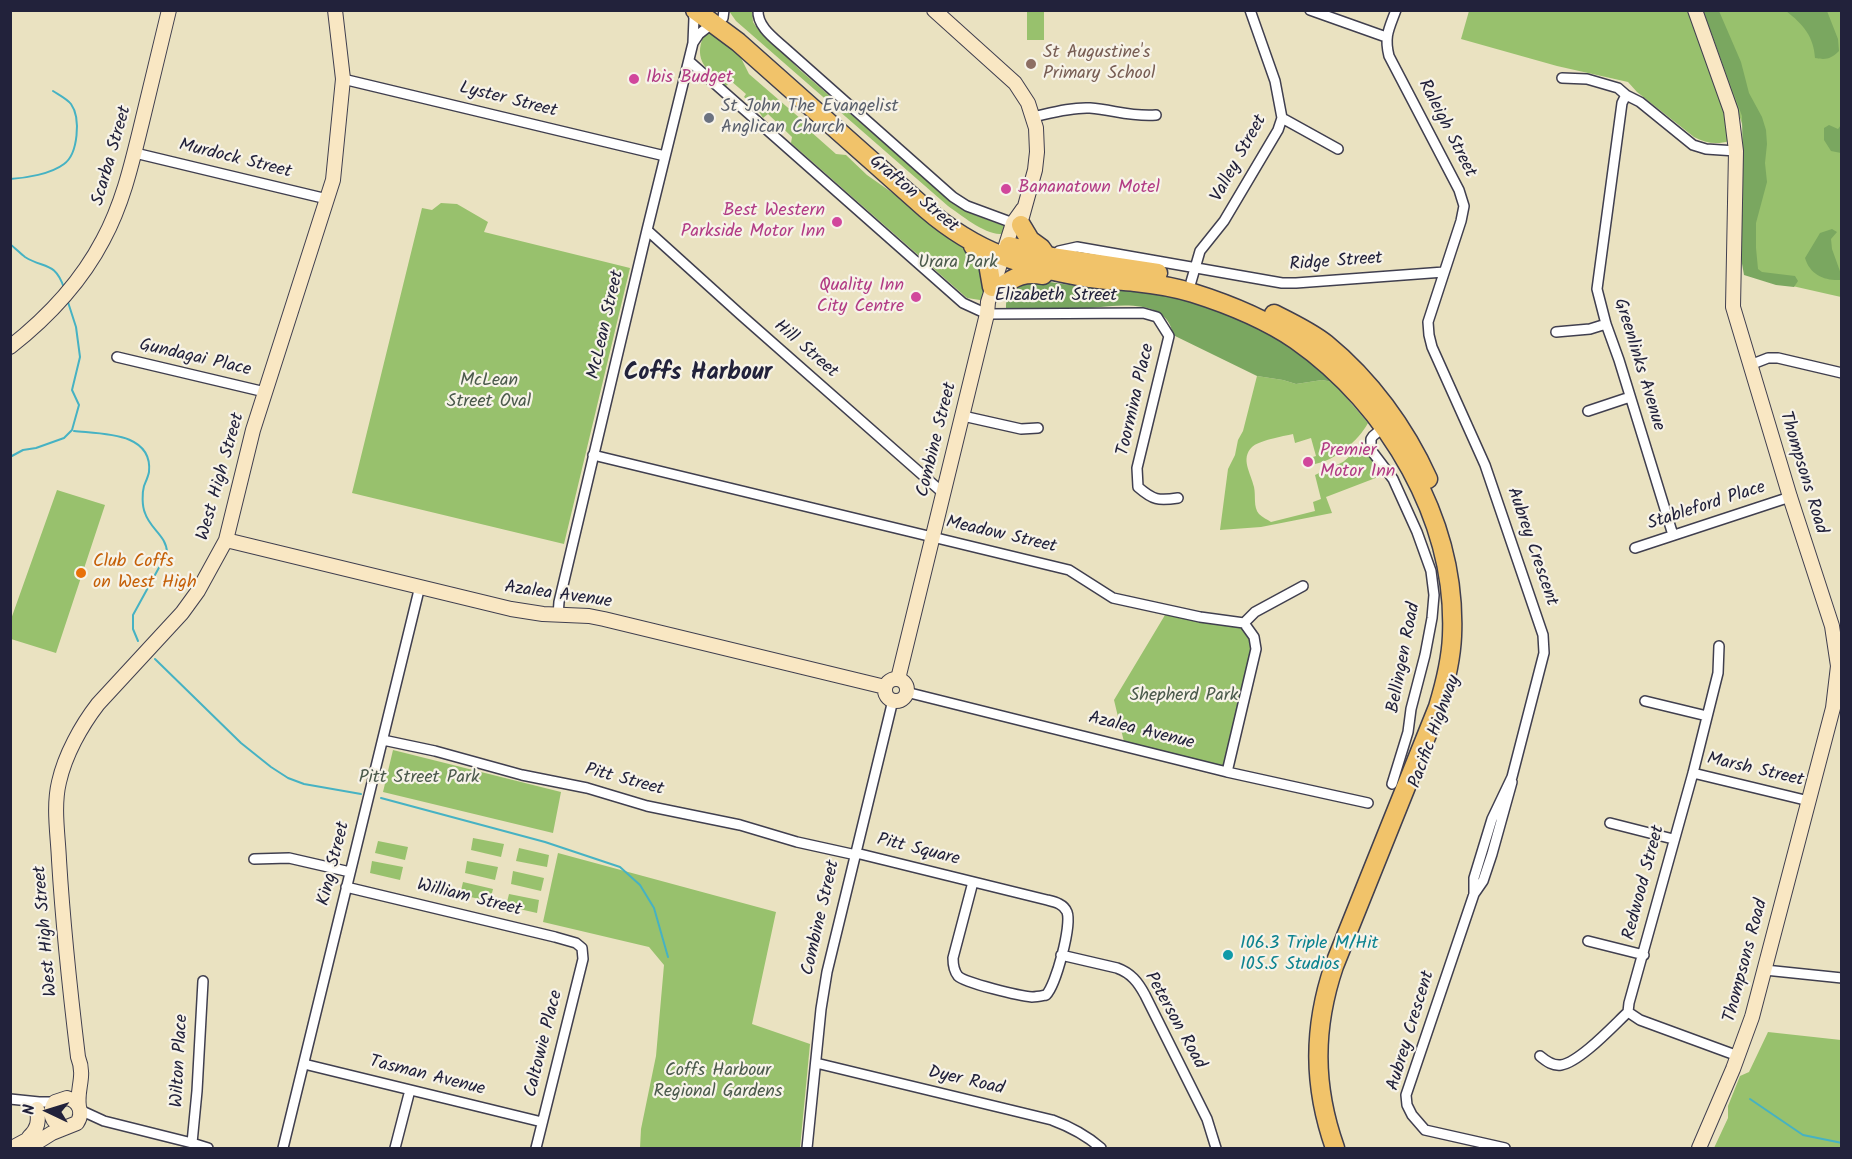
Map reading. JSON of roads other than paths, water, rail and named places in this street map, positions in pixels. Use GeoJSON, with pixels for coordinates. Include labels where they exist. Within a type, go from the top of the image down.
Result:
{"type":"FeatureCollection","features":[{"type":"Feature","properties":{"kind":"highway","name":"Grafton Street"},"geometry":{"type":"LineString","coordinates":[[694,10],[718,16],[955,218],[1008,252],[1042,268],[1092,279],[1135,282],[1187,279]]}},
{"type":"Feature","properties":{"kind":"highway","name":"Grafton Street"},"geometry":{"type":"LineString","coordinates":[[718,16],[738,42],[944,225],[970,242],[1008,252],[1050,253],[1187,279]]}},
{"type":"Feature","properties":{"kind":"highway"},"geometry":{"type":"LineString","coordinates":[[1019,219],[1030,240],[1050,253]]}},
{"type":"Feature","properties":{"kind":"highway"},"geometry":{"type":"LineString","coordinates":[[970,242],[988,264],[996,287],[1024,274],[1084,282],[1092,279]]}},
{"type":"Feature","properties":{"kind":"highway","name":"Pacific Highway"},"geometry":{"type":"LineString","coordinates":[[1187,279],[1254,304],[1313,335],[1348,365],[1380,399],[1436,529],[1449,580],[1452,637],[1446,680],[1438,707],[1334,966],[1323,1003],[1318,1048],[1319,1086],[1335,1149]]}},
{"type":"Feature","properties":{"kind":"highway","name":"Pacific Highway"},"geometry":{"type":"LineString","coordinates":[[1347,1149],[1338,1125],[1330,1083],[1328,1051],[1332,1007],[1344,969],[1446,716],[1460,667],[1462,642],[1462,597],[1443,516],[1416,454],[1390,423]]}},
{"type":"Feature","properties":{"kind":"street","name":"Scarba Street"},"geometry":{"type":"LineString","coordinates":[[10,347],[54,308],[80,276],[104,240],[116,214],[135,153],[169,10]]}},
{"type":"Feature","properties":{"kind":"street","name":"West High Street"},"geometry":{"type":"LineString","coordinates":[[66,1112],[78,1057],[60,884],[57,803],[61,776],[90,714],[182,613],[198,591],[226,540],[253,430],[335,168],[343,79],[335,10]]}},
{"type":"Feature","properties":{"kind":"street","name":"McLean Street"},"geometry":{"type":"LineString","coordinates":[[558,615],[559,602],[593,455],[689,61],[693,43],[694,10]]}},
{"type":"Feature","properties":{"kind":"street","name":"Grafton Street"},"geometry":{"type":"LineString","coordinates":[[758,10],[760,22],[786,49],[953,197],[967,206],[1019,219]]}},
{"type":"Feature","properties":{"kind":"street","name":"Combine Street"},"geometry":{"type":"LineString","coordinates":[[898,679],[987,314],[995,303],[996,287],[1035,170],[1037,152],[1036,128],[1022,91],[1015,82],[934,10]]}},
{"type":"Feature","properties":{"kind":"street","name":"Valley Street"},"geometry":{"type":"LineString","coordinates":[[1187,279],[1200,251],[1224,221],[1278,130],[1282,118],[1275,81],[1250,10]]}},
{"type":"Feature","properties":{"kind":"street"},"geometry":{"type":"LineString","coordinates":[[1310,10],[1386,37],[1396,10]]}},
{"type":"Feature","properties":{"kind":"street","name":"Thompsons Road"},"geometry":{"type":"LineString","coordinates":[[1695,10],[1734,125],[1736,151],[1733,307],[1790,497],[1832,626],[1838,666],[1833,708],[1752,1017],[1699,1149]]}},
{"type":"Feature","properties":{"kind":"street"},"geometry":{"type":"LineString","coordinates":[[693,43],[718,16]]}},
{"type":"Feature","properties":{"kind":"street","name":"Raleigh Street"},"geometry":{"type":"LineString","coordinates":[[1386,37],[1389,56],[1459,190],[1464,206],[1428,322],[1429,335]]}},
{"type":"Feature","properties":{"kind":"street","name":"Elizabeth Street"},"geometry":{"type":"LineString","coordinates":[[689,61],[963,303],[987,314],[1143,313],[1157,317]]}},
{"type":"Feature","properties":{"kind":"street"},"geometry":{"type":"LineString","coordinates":[[1562,78],[1587,80],[1618,87],[1641,102],[1693,145],[1706,149],[1736,151]]}},
{"type":"Feature","properties":{"kind":"street","name":"Lyster Street"},"geometry":{"type":"LineString","coordinates":[[343,79],[665,156]]}},
{"type":"Feature","properties":{"kind":"street","name":"Greenlinks Avenue"},"geometry":{"type":"LineString","coordinates":[[1626,94],[1622,103],[1597,289],[1673,535]]}},
{"type":"Feature","properties":{"kind":"street"},"geometry":{"type":"LineString","coordinates":[[1033,117],[1065,110],[1089,108],[1139,116],[1156,115]]}},
{"type":"Feature","properties":{"kind":"street"},"geometry":{"type":"LineString","coordinates":[[1282,118],[1338,149]]}},
{"type":"Feature","properties":{"kind":"street","name":"Murdock Street"},"geometry":{"type":"LineString","coordinates":[[135,153],[327,199]]}},
{"type":"Feature","properties":{"kind":"street","name":"Hill Street"},"geometry":{"type":"LineString","coordinates":[[647,230],[943,493]]}},
{"type":"Feature","properties":{"kind":"street","name":"Ridge Street"},"geometry":{"type":"LineString","coordinates":[[1187,279],[1296,283],[1444,272]]}},
{"type":"Feature","properties":{"kind":"street","name":"Toormina Place"},"geometry":{"type":"LineString","coordinates":[[1157,317],[1169,336],[1137,468],[1138,487],[1150,498],[1167,500],[1178,498]]}},
{"type":"Feature","properties":{"kind":"street"},"geometry":{"type":"LineString","coordinates":[[1556,332],[1590,329],[1606,324]]}},
{"type":"Feature","properties":{"kind":"street","name":"Aubrey Crescent"},"geometry":{"type":"LineString","coordinates":[[1429,335],[1432,347],[1485,465],[1543,635],[1544,653],[1512,777],[1492,819],[1474,878],[1474,894],[1406,1095],[1407,1106],[1425,1130],[1505,1149]]}},
{"type":"Feature","properties":{"kind":"street","name":"Gundagai Place"},"geometry":{"type":"LineString","coordinates":[[117,357],[265,392]]}},
{"type":"Feature","properties":{"kind":"street"},"geometry":{"type":"LineString","coordinates":[[1750,365],[1768,358],[1778,358],[1842,373]]}},
{"type":"Feature","properties":{"kind":"street"},"geometry":{"type":"LineString","coordinates":[[1588,411],[1630,397]]}},
{"type":"Feature","properties":{"kind":"street"},"geometry":{"type":"LineString","coordinates":[[963,416],[1021,429],[1038,428]]}},
{"type":"Feature","properties":{"kind":"street","name":"Bellingen Road"},"geometry":{"type":"LineString","coordinates":[[1390,423],[1371,439],[1371,450],[1393,479],[1417,532],[1431,571],[1434,595],[1425,655],[1411,709],[1408,732],[1392,784]]}},
{"type":"Feature","properties":{"kind":"street","name":"Meadow Street"},"geometry":{"type":"LineString","coordinates":[[593,455],[1070,570],[1113,598],[1200,617],[1244,623]]}},
{"type":"Feature","properties":{"kind":"street","name":"Stableford Place"},"geometry":{"type":"LineString","coordinates":[[1635,548],[1790,497]]}},
{"type":"Feature","properties":{"kind":"street","name":"Azalea Avenue"},"geometry":{"type":"LineString","coordinates":[[226,540],[511,609],[604,619],[885,687]]}},
{"type":"Feature","properties":{"kind":"street","name":"King Street"},"geometry":{"type":"LineString","coordinates":[[283,1149],[420,586]]}},
{"type":"Feature","properties":{"kind":"street"},"geometry":{"type":"LineString","coordinates":[[1227,772],[1256,649],[1254,637],[1244,623],[1255,612],[1303,586]]}},
{"type":"Feature","properties":{"kind":"street","name":"Redwood Street"},"geometry":{"type":"LineString","coordinates":[[1628,1012],[1718,673],[1719,646]]}},
{"type":"Feature","properties":{"kind":"street"},"geometry":{"type":"LineString","coordinates":[[898,679],[904,683],[906,692],[900,699],[893,700],[887,696],[885,687],[891,680],[898,679]]}},
{"type":"Feature","properties":{"kind":"street","name":"Azalea Avenue"},"geometry":{"type":"LineString","coordinates":[[906,692],[1227,772],[1368,803]]}},
{"type":"Feature","properties":{"kind":"street","name":"Combine Street"},"geometry":{"type":"LineString","coordinates":[[807,1149],[825,981],[893,700]]}},
{"type":"Feature","properties":{"kind":"street"},"geometry":{"type":"LineString","coordinates":[[1645,701],[1707,716]]}},
{"type":"Feature","properties":{"kind":"street","name":"Pitt Street"},"geometry":{"type":"LineString","coordinates":[[383,740],[435,751],[522,775],[587,788],[647,806],[740,825],[797,842],[856,854]]}},
{"type":"Feature","properties":{"kind":"street","name":"Marsh Street"},"geometry":{"type":"LineString","coordinates":[[1693,773],[1809,801]]}},
{"type":"Feature","properties":{"kind":"street"},"geometry":{"type":"LineString","coordinates":[[1610,823],[1673,839]]}},
{"type":"Feature","properties":{"kind":"street","name":"Pitt Square"},"geometry":{"type":"LineString","coordinates":[[856,854],[973,882],[1047,900],[1061,905],[1066,910],[1068,922],[1053,986],[1046,995],[1028,996],[969,982],[958,976],[953,965],[953,958],[973,882]]}},
{"type":"Feature","properties":{"kind":"street"},"geometry":{"type":"LineString","coordinates":[[254,859],[289,858],[350,872]]}},
{"type":"Feature","properties":{"kind":"street","name":"William Street"},"geometry":{"type":"LineString","coordinates":[[346,887],[576,943],[582,948]]}},
{"type":"Feature","properties":{"kind":"street"},"geometry":{"type":"LineString","coordinates":[[1588,941],[1644,954]]}},
{"type":"Feature","properties":{"kind":"street","name":"Caltowie Place"},"geometry":{"type":"LineString","coordinates":[[536,1149],[583,959],[582,948]]}},
{"type":"Feature","properties":{"kind":"street","name":"Peterson Road"},"geometry":{"type":"LineString","coordinates":[[1061,955],[1125,971],[1136,981],[1207,1119],[1216,1149]]}},
{"type":"Feature","properties":{"kind":"street"},"geometry":{"type":"LineString","coordinates":[[1765,970],[1842,978]]}},
{"type":"Feature","properties":{"kind":"street","name":"Wilton Place"},"geometry":{"type":"LineString","coordinates":[[192,1143],[203,981]]}},
{"type":"Feature","properties":{"kind":"street"},"geometry":{"type":"LineString","coordinates":[[1540,1056],[1553,1065],[1568,1063],[1578,1057],[1628,1012],[1640,1020],[1738,1056]]}},
{"type":"Feature","properties":{"kind":"street","name":"Dyer Road"},"geometry":{"type":"LineString","coordinates":[[816,1063],[1052,1120],[1088,1136],[1101,1149]]}},
{"type":"Feature","properties":{"kind":"street","name":"Tasman Avenue"},"geometry":{"type":"LineString","coordinates":[[304,1064],[543,1122]]}},
{"type":"Feature","properties":{"kind":"street"},"geometry":{"type":"LineString","coordinates":[[395,1149],[410,1090]]}},
{"type":"Feature","properties":{"kind":"street"},"geometry":{"type":"LineString","coordinates":[[10,1099],[37,1109],[66,1112]]}},
{"type":"Feature","properties":{"kind":"street"},"geometry":{"type":"LineString","coordinates":[[10,1099],[39,1102],[66,1112],[208,1149]]}},
{"type":"Feature","properties":{"kind":"street"},"geometry":{"type":"LineString","coordinates":[[28,1143],[37,1127],[37,1109]]}},
{"type":"Feature","properties":{"kind":"street"},"geometry":{"type":"LineString","coordinates":[[12,1149],[28,1143],[66,1112]]}},
{"type":"Feature","properties":{"kind":"waterway"},"geometry":{"type":"LineString","coordinates":[[10,179],[45,173],[69,159],[75,144],[76,118],[71,104],[53,91]]}},
{"type":"Feature","properties":{"kind":"waterway"},"geometry":{"type":"LineString","coordinates":[[10,244],[25,257],[53,269],[61,279],[64,288]]}},
{"type":"Feature","properties":{"kind":"waterway"},"geometry":{"type":"LineString","coordinates":[[10,457],[23,450],[64,438],[72,430],[79,405],[72,390],[80,357],[76,327],[67,299]]}},
{"type":"Feature","properties":{"kind":"waterway"},"geometry":{"type":"LineString","coordinates":[[74,431],[124,438],[143,449],[148,459],[149,472],[143,489],[143,507],[147,519],[164,542],[167,553],[133,615],[133,629],[138,641]]}},
{"type":"Feature","properties":{"kind":"waterway"},"geometry":{"type":"LineString","coordinates":[[155,659],[241,743],[271,767],[288,778],[304,784],[361,794]]}},
{"type":"Feature","properties":{"kind":"waterway"},"geometry":{"type":"LineString","coordinates":[[381,798],[545,842],[620,867],[640,885],[654,908],[668,957]]}},
{"type":"Feature","properties":{"kind":"waterway"},"geometry":{"type":"LineString","coordinates":[[1750,1099],[1803,1135],[1842,1143]]}},
{"type":"Feature","properties":{"kind":"place","name":"St Augustine's Primary School"},"geometry":{"type":"Point","coordinates":[1031,64]}},
{"type":"Feature","properties":{"kind":"place","name":"Ibis Budget"},"geometry":{"type":"Point","coordinates":[634,79]}},
{"type":"Feature","properties":{"kind":"place","name":"St John The Evangelist Anglican Church"},"geometry":{"type":"Point","coordinates":[709,118]}},
{"type":"Feature","properties":{"kind":"place","name":"Bananatown Motel"},"geometry":{"type":"Point","coordinates":[1006,189]}},
{"type":"Feature","properties":{"kind":"place","name":"Best Western Parkside Motor Inn"},"geometry":{"type":"Point","coordinates":[837,222]}},
{"type":"Feature","properties":{"kind":"place","name":"Quality Inn City Centre"},"geometry":{"type":"Point","coordinates":[916,297]}},
{"type":"Feature","properties":{"kind":"place","name":"Premier Motor Inn"},"geometry":{"type":"Point","coordinates":[1308,462]}},
{"type":"Feature","properties":{"kind":"place","name":"Club Coffs on West High"},"geometry":{"type":"Point","coordinates":[81,573]}},
{"type":"Feature","properties":{"kind":"place","name":"106.3 Triple M/Hit 105.5 Studios"},"geometry":{"type":"Point","coordinates":[1228,955]}},
{"type":"Feature","properties":{"kind":"district","name":"Coffs Harbour"},"geometry":{"type":"Point","coordinates":[698,375]}},
{"type":"Feature","properties":{"kind":"park label","name":"Urara Park"},"geometry":{"type":"Point","coordinates":[958,264]}},
{"type":"Feature","properties":{"kind":"park label","name":"McLean Street Oval"},"geometry":{"type":"Point","coordinates":[489,392]}},
{"type":"Feature","properties":{"kind":"park label","name":"Shepherd Park"},"geometry":{"type":"Point","coordinates":[1184,697]}},
{"type":"Feature","properties":{"kind":"park label","name":"Pitt Street Park"},"geometry":{"type":"Point","coordinates":[419,779]}},
{"type":"Feature","properties":{"kind":"park label","name":"Coffs Harbour Regional Gardens"},"geometry":{"type":"Point","coordinates":[718,1082]}}]}
